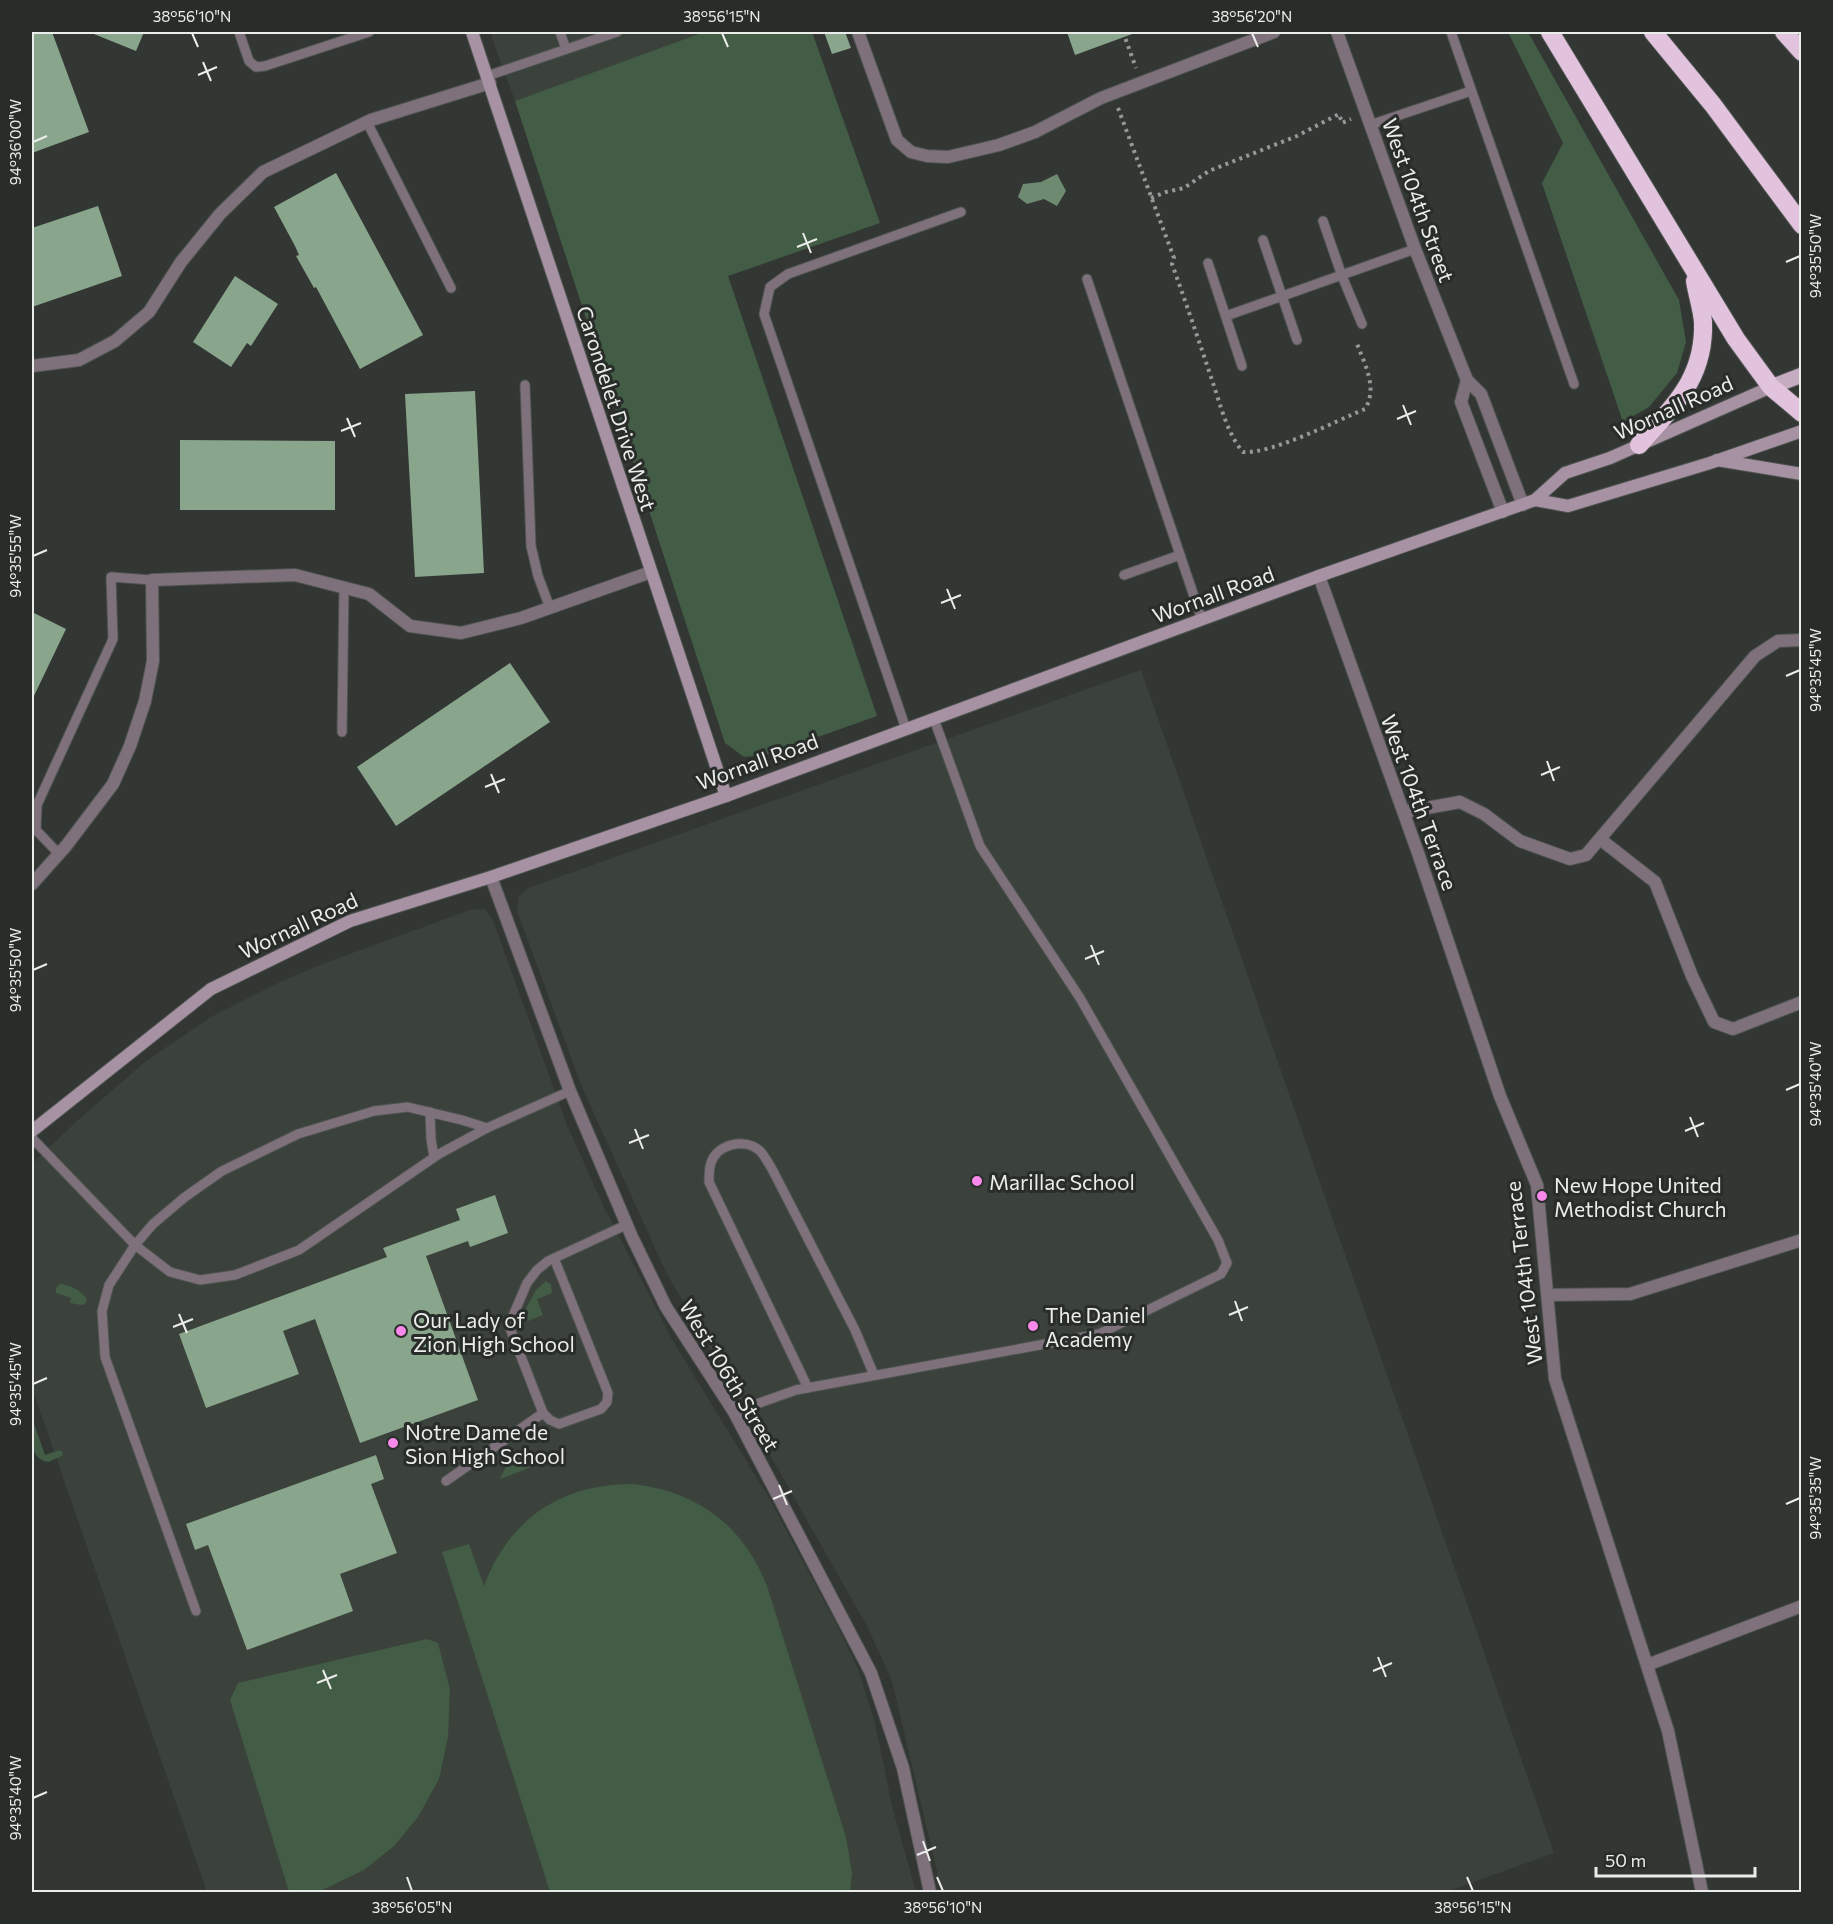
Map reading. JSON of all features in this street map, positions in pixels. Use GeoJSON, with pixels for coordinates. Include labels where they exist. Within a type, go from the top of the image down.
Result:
{"type":"FeatureCollection","features":[{"type":"Feature","properties":{"kind":"highway"},"geometry":{"type":"LineString","coordinates":[[1550,32],[1736,339],[1771,387],[1802,413]]}},
{"type":"Feature","properties":{"kind":"highway"},"geometry":{"type":"LineString","coordinates":[[1653,32],[1713,105],[1802,225]]}},
{"type":"Feature","properties":{"kind":"highway"},"geometry":{"type":"LineString","coordinates":[[1784,32],[1802,52]]}},
{"type":"Feature","properties":{"kind":"highway"},"geometry":{"type":"LineString","coordinates":[[1639,445],[1680,399],[1694,376],[1701,351],[1703,321],[1693,271]]}},
{"type":"Feature","properties":{"kind":"main road","name":"Carondelet Drive West"},"geometry":{"type":"LineString","coordinates":[[472,32],[726,796]]}},
{"type":"Feature","properties":{"kind":"main road","name":"Wornall Road"},"geometry":{"type":"LineString","coordinates":[[32,1131],[211,989],[350,921],[491,877],[726,796],[1319,576],[1503,512],[1529,502],[1564,473],[1639,445],[1802,375]]}},
{"type":"Feature","properties":{"kind":"main road","name":"Wornall Road"},"geometry":{"type":"LineString","coordinates":[[1529,502],[1568,506],[1716,460],[1802,430]]}},
{"type":"Feature","properties":{"kind":"main road"},"geometry":{"type":"LineString","coordinates":[[1716,460],[1802,474]]}},
{"type":"Feature","properties":{"kind":"street"},"geometry":{"type":"LineString","coordinates":[[858,32],[897,140],[911,152],[927,156],[948,157],[999,145],[1035,132],[1101,98],[1274,32]]}},
{"type":"Feature","properties":{"kind":"street","name":"West 104th Street"},"geometry":{"type":"LineString","coordinates":[[1337,32],[1414,249],[1467,380],[1481,394],[1529,502]]}},
{"type":"Feature","properties":{"kind":"street"},"geometry":{"type":"LineString","coordinates":[[32,366],[79,360],[114,341],[149,312],[188,254],[220,214],[263,172],[367,122],[489,79]]}},
{"type":"Feature","properties":{"kind":"street","name":"West 104th Street"},"geometry":{"type":"LineString","coordinates":[[1467,380],[1461,402],[1503,512]]}},
{"type":"Feature","properties":{"kind":"street"},"geometry":{"type":"LineString","coordinates":[[32,884],[59,854],[113,784],[130,746],[145,701],[153,661],[152,580],[295,575],[369,594],[410,626],[461,633],[521,618],[651,572]]}},
{"type":"Feature","properties":{"kind":"street","name":"West 104th Terrace"},"geometry":{"type":"LineString","coordinates":[[1319,576],[1404,812],[1500,1096],[1537,1185],[1555,1379],[1668,1731],[1685,1802],[1702,1893]]}},
{"type":"Feature","properties":{"kind":"street"},"geometry":{"type":"LineString","coordinates":[[1404,812],[1460,802],[1484,814],[1520,841],[1570,859],[1586,855],[1755,656],[1778,641],[1802,640]]}},
{"type":"Feature","properties":{"kind":"street"},"geometry":{"type":"LineString","coordinates":[[1600,839],[1655,882],[1692,976],[1714,1022],[1733,1029],[1802,1002]]}},
{"type":"Feature","properties":{"kind":"street","name":"West 106th Street"},"geometry":{"type":"LineString","coordinates":[[491,877],[570,1091],[626,1225],[666,1307],[735,1412],[871,1672],[903,1768],[930,1893]]}},
{"type":"Feature","properties":{"kind":"street"},"geometry":{"type":"LineString","coordinates":[[1548,1294],[1630,1294],[1802,1240]]}},
{"type":"Feature","properties":{"kind":"street"},"geometry":{"type":"LineString","coordinates":[[1647,1665],[1802,1606]]}},
{"type":"Feature","properties":{"kind":"lane"},"geometry":{"type":"LineString","coordinates":[[238,32],[249,61],[256,67],[369,32]]}},
{"type":"Feature","properties":{"kind":"lane"},"geometry":{"type":"LineString","coordinates":[[560,32],[566,49]]}},
{"type":"Feature","properties":{"kind":"lane"},"geometry":{"type":"LineString","coordinates":[[489,79],[617,32]]}},
{"type":"Feature","properties":{"kind":"lane"},"geometry":{"type":"LineString","coordinates":[[1451,32],[1574,384]]}},
{"type":"Feature","properties":{"kind":"lane"},"geometry":{"type":"LineString","coordinates":[[1368,120],[1472,91]]}},
{"type":"Feature","properties":{"kind":"lane"},"geometry":{"type":"LineString","coordinates":[[367,122],[451,288]]}},
{"type":"Feature","properties":{"kind":"lane"},"geometry":{"type":"LineString","coordinates":[[906,729],[764,314],[770,287],[788,274],[961,212]]}},
{"type":"Feature","properties":{"kind":"lane"},"geometry":{"type":"LineString","coordinates":[[1323,220],[1342,276],[1362,324]]}},
{"type":"Feature","properties":{"kind":"lane"},"geometry":{"type":"LineString","coordinates":[[1263,240],[1298,340]]}},
{"type":"Feature","properties":{"kind":"lane"},"geometry":{"type":"LineString","coordinates":[[1226,316],[1414,249]]}},
{"type":"Feature","properties":{"kind":"lane"},"geometry":{"type":"LineString","coordinates":[[1208,262],[1242,366]]}},
{"type":"Feature","properties":{"kind":"lane"},"geometry":{"type":"LineString","coordinates":[[1087,279],[1202,620]]}},
{"type":"Feature","properties":{"kind":"lane"},"geometry":{"type":"LineString","coordinates":[[525,385],[531,546],[538,576],[550,608]]}},
{"type":"Feature","properties":{"kind":"lane"},"geometry":{"type":"LineString","coordinates":[[1124,575],[1180,555]]}},
{"type":"Feature","properties":{"kind":"lane"},"geometry":{"type":"LineString","coordinates":[[59,854],[36,830],[37,804],[113,639],[111,577],[152,580]]}},
{"type":"Feature","properties":{"kind":"lane"},"geometry":{"type":"LineString","coordinates":[[342,732],[344,587]]}},
{"type":"Feature","properties":{"kind":"lane"},"geometry":{"type":"LineString","coordinates":[[735,1412],[796,1390],[1099,1334],[1221,1274],[1227,1263],[1218,1240],[1080,998],[980,846],[934,719]]}},
{"type":"Feature","properties":{"kind":"lane"},"geometry":{"type":"LineString","coordinates":[[32,1138],[135,1245],[170,1272],[200,1280],[235,1275],[299,1250],[434,1157],[488,1128],[570,1091]]}},
{"type":"Feature","properties":{"kind":"lane"},"geometry":{"type":"LineString","coordinates":[[196,1611],[105,1357],[102,1311],[110,1285],[135,1245],[153,1224],[184,1197],[222,1171],[298,1134],[374,1111],[408,1107],[488,1128]]}},
{"type":"Feature","properties":{"kind":"lane"},"geometry":{"type":"LineString","coordinates":[[430,1112],[434,1157]]}},
{"type":"Feature","properties":{"kind":"lane"},"geometry":{"type":"LineString","coordinates":[[808,1388],[709,1182],[711,1161],[722,1148],[743,1144],[760,1151],[772,1169],[855,1330],[874,1375]]}},
{"type":"Feature","properties":{"kind":"lane"},"geometry":{"type":"LineString","coordinates":[[554,1258],[608,1393],[607,1402],[601,1409],[559,1424],[550,1420],[543,1413],[511,1331],[512,1318],[527,1283],[537,1270],[554,1258],[626,1225]]}},
{"type":"Feature","properties":{"kind":"lane"},"geometry":{"type":"LineString","coordinates":[[446,1481],[543,1413]]}},
{"type":"Feature","properties":{"kind":"path"},"geometry":{"type":"LineString","coordinates":[[1123,32],[1141,83]]}},
{"type":"Feature","properties":{"kind":"path"},"geometry":{"type":"LineString","coordinates":[[1151,198],[1184,188],[1209,171],[1297,136],[1339,114],[1342,123],[1368,120]]}},
{"type":"Feature","properties":{"kind":"shaded area"},"geometry":{"type":"Polygon","coordinates":[[[490,32],[704,32],[515,101],[490,32]]]}},
{"type":"Feature","properties":{"kind":"shaded area"},"geometry":{"type":"Polygon","coordinates":[[[704,32],[812,32],[880,223],[728,276],[877,716],[770,754],[744,757],[725,743],[515,101],[704,32]]]}},
{"type":"Feature","properties":{"kind":"shaded area"},"geometry":{"type":"Polygon","coordinates":[[[1508,32],[1528,32],[1679,300],[1686,342],[1677,373],[1649,407],[1623,422],[1542,183],[1563,143],[1508,32]]]}},
{"type":"Feature","properties":{"kind":"shaded area"},"geometry":{"type":"Polygon","coordinates":[[[1057,174],[1066,191],[1057,206],[1044,199],[1027,204],[1018,197],[1023,184],[1041,182],[1057,174]]]}},
{"type":"Feature","properties":{"kind":"shaded area","name":"The Daniel Academy"},"geometry":{"type":"Polygon","coordinates":[[[1141,670],[1554,1853],[1446,1892],[942,1892],[892,1681],[867,1626],[665,1270],[582,1087],[517,911],[519,896],[528,888],[1141,670]]]}},
{"type":"Feature","properties":{"kind":"shaded area","name":"Notre Dame de Sion High School"},"geometry":{"type":"Polygon","coordinates":[[[484,909],[492,918],[567,1125],[602,1203],[674,1343],[769,1498],[858,1669],[875,1723],[892,1806],[916,1892],[207,1892],[32,1388],[32,1164],[78,1120],[146,1061],[211,1017],[278,983],[325,963],[470,910],[484,909]]]}},
{"type":"Feature","properties":{"kind":"shaded area"},"geometry":{"type":"Polygon","coordinates":[[[546,1281],[551,1284],[552,1293],[537,1299],[543,1315],[528,1321],[523,1315],[524,1312],[536,1290],[546,1281]]]}},
{"type":"Feature","properties":{"kind":"shaded area"},"geometry":{"type":"Polygon","coordinates":[[[60,1284],[79,1291],[87,1300],[85,1304],[70,1303],[71,1298],[56,1293],[56,1288],[60,1284]]]}},
{"type":"Feature","properties":{"kind":"shaded area"},"geometry":{"type":"Polygon","coordinates":[[[32,1418],[45,1455],[60,1450],[63,1453],[62,1456],[48,1462],[37,1456],[32,1444],[32,1418]]]}},
{"type":"Feature","properties":{"kind":"shaded area"},"geometry":{"type":"Polygon","coordinates":[[[523,1452],[529,1454],[534,1466],[500,1479],[505,1468],[523,1452]]]}},
{"type":"Feature","properties":{"kind":"shaded area"},"geometry":{"type":"Polygon","coordinates":[[[632,1484],[677,1494],[697,1503],[731,1529],[757,1564],[767,1586],[846,1837],[852,1873],[850,1892],[550,1892],[442,1552],[469,1544],[484,1586],[495,1562],[508,1542],[523,1524],[541,1510],[582,1491],[632,1484]]]}},
{"type":"Feature","properties":{"kind":"shaded area"},"geometry":{"type":"Polygon","coordinates":[[[427,1639],[438,1643],[450,1689],[448,1737],[439,1779],[418,1817],[394,1846],[364,1870],[318,1892],[289,1892],[230,1700],[238,1683],[427,1639]]]}},
{"type":"Feature","properties":{"kind":"building"},"geometry":{"type":"Polygon","coordinates":[[[32,32],[52,32],[89,132],[32,153],[32,32]]]}},
{"type":"Feature","properties":{"kind":"building"},"geometry":{"type":"Polygon","coordinates":[[[89,32],[144,32],[136,51],[89,32]]]}},
{"type":"Feature","properties":{"kind":"building"},"geometry":{"type":"Polygon","coordinates":[[[824,32],[845,32],[851,48],[832,54],[824,32]]]}},
{"type":"Feature","properties":{"kind":"building"},"geometry":{"type":"Polygon","coordinates":[[[1067,32],[1135,32],[1135,33],[1075,55],[1067,32]]]}},
{"type":"Feature","properties":{"kind":"building"},"geometry":{"type":"Polygon","coordinates":[[[336,173],[423,335],[360,369],[316,287],[314,288],[296,256],[299,255],[295,246],[274,207],[336,173]]]}},
{"type":"Feature","properties":{"kind":"building"},"geometry":{"type":"Polygon","coordinates":[[[98,206],[122,276],[32,307],[32,228],[98,206]]]}},
{"type":"Feature","properties":{"kind":"building"},"geometry":{"type":"Polygon","coordinates":[[[235,276],[278,304],[251,346],[247,343],[231,367],[193,342],[235,276]]]}},
{"type":"Feature","properties":{"kind":"building"},"geometry":{"type":"Polygon","coordinates":[[[475,391],[484,573],[415,577],[405,394],[475,391]]]}},
{"type":"Feature","properties":{"kind":"building"},"geometry":{"type":"Polygon","coordinates":[[[180,440],[335,441],[335,510],[180,510],[180,440]]]}},
{"type":"Feature","properties":{"kind":"building"},"geometry":{"type":"Polygon","coordinates":[[[32,612],[66,629],[32,700],[32,612]]]}},
{"type":"Feature","properties":{"kind":"building"},"geometry":{"type":"Polygon","coordinates":[[[510,663],[550,722],[396,826],[357,767],[510,663]]]}},
{"type":"Feature","properties":{"kind":"building"},"geometry":{"type":"Polygon","coordinates":[[[495,1195],[508,1233],[470,1247],[468,1241],[426,1256],[478,1400],[360,1443],[315,1319],[283,1331],[299,1374],[206,1408],[179,1334],[387,1257],[383,1248],[460,1220],[456,1209],[495,1195]]]}},
{"type":"Feature","properties":{"kind":"building"},"geometry":{"type":"Polygon","coordinates":[[[376,1455],[384,1479],[371,1484],[397,1553],[340,1574],[353,1611],[247,1650],[208,1545],[195,1550],[186,1524],[376,1455]]]}},
{"type":"Feature","properties":{"kind":"place","name":"Marillac School"},"geometry":{"type":"Point","coordinates":[977,1181]}},
{"type":"Feature","properties":{"kind":"place","name":"New Hope United Methodist Church"},"geometry":{"type":"Point","coordinates":[1542,1196]}},
{"type":"Feature","properties":{"kind":"place","name":"The Daniel Academy"},"geometry":{"type":"Point","coordinates":[1033,1326]}},
{"type":"Feature","properties":{"kind":"place","name":"Our Lady of Zion High School"},"geometry":{"type":"Point","coordinates":[401,1331]}},
{"type":"Feature","properties":{"kind":"place","name":"Notre Dame de Sion High School"},"geometry":{"type":"Point","coordinates":[393,1443]}}]}
